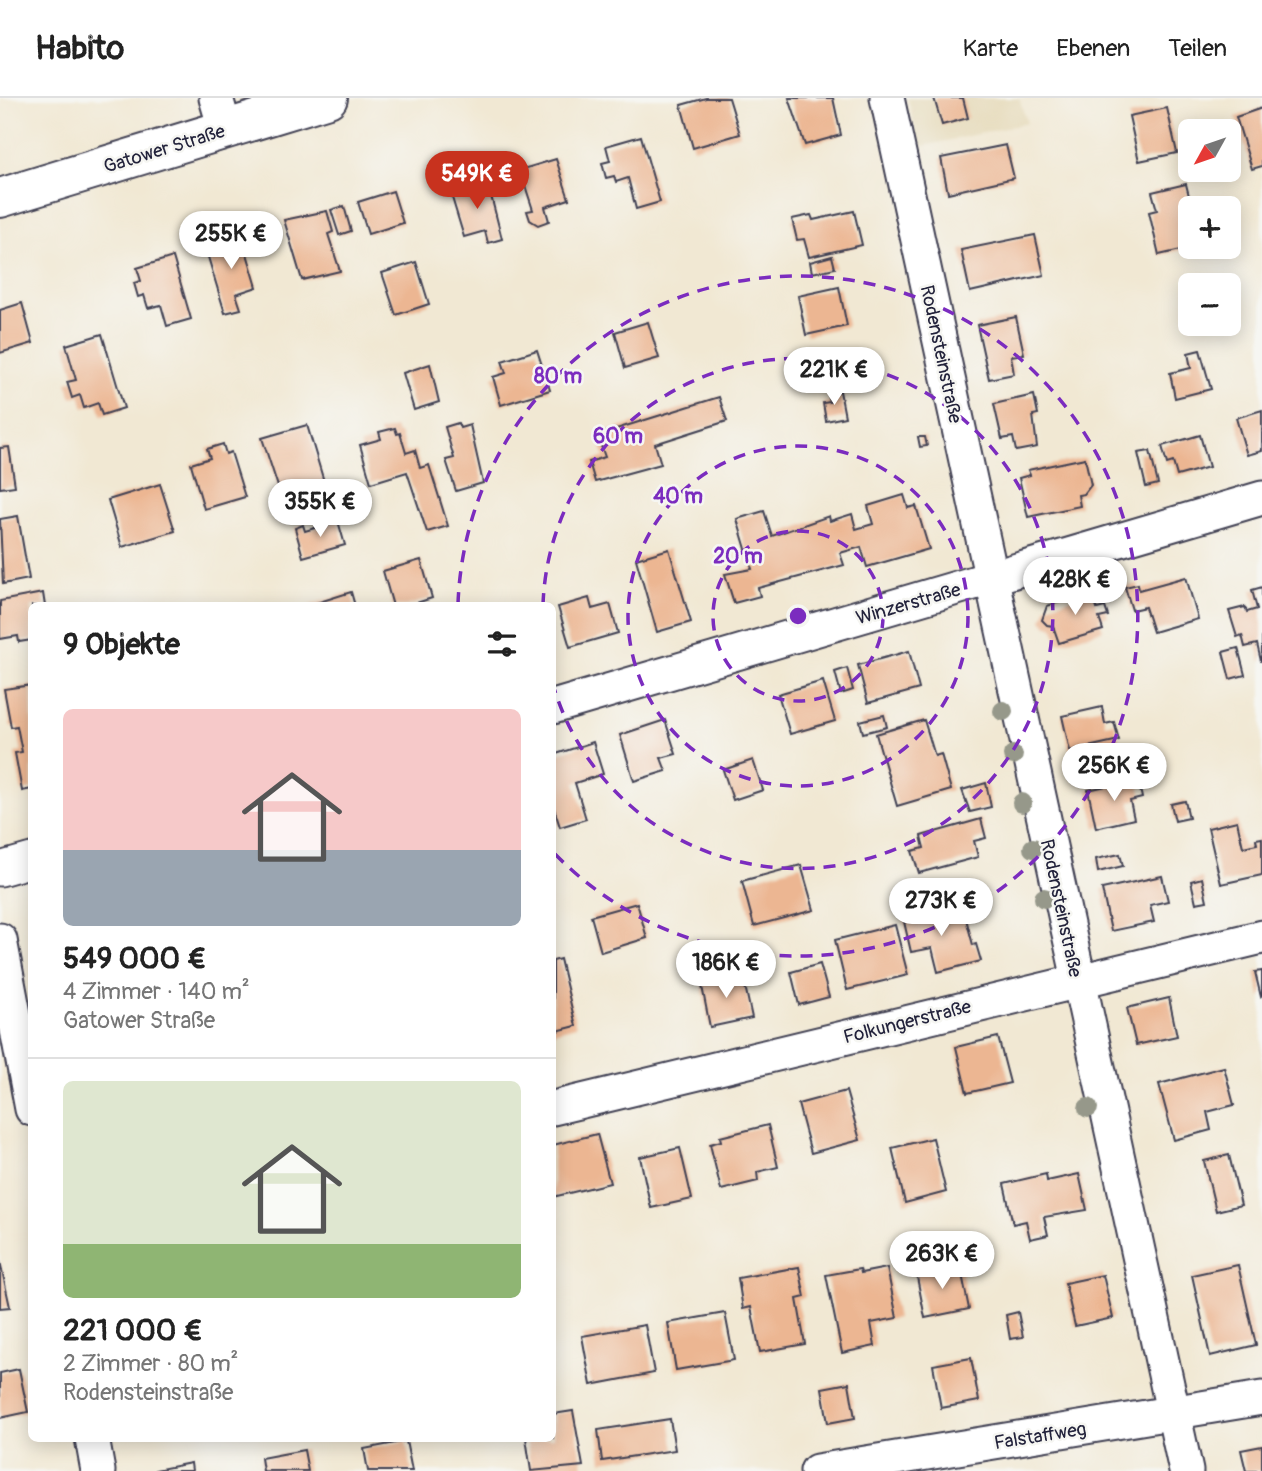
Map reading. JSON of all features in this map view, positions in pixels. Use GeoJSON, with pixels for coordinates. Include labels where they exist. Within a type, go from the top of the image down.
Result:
{"type":"FeatureCollection","features":[{"type":"Feature","properties":{"kind":"main road","name":"Gatower Straße"},"geometry":{"type":"LineString","coordinates":[[0,198],[220,113],[328,98]]}},
{"type":"Feature","properties":{"kind":"street","name":"Rodensteinstraße"},"geometry":{"type":"LineString","coordinates":[[887,98],[1186,1471]]}},
{"type":"Feature","properties":{"kind":"street","name":"Winzerstraße"},"geometry":{"type":"LineString","coordinates":[[556,706],[1262,498]]}},
{"type":"Feature","properties":{"kind":"street"},"geometry":{"type":"LineString","coordinates":[[0,869],[28,861]]}},
{"type":"Feature","properties":{"kind":"street","name":"Folkungerstraße"},"geometry":{"type":"LineString","coordinates":[[556,1107],[1262,937]]}},
{"type":"Feature","properties":{"kind":"street"},"geometry":{"type":"LineString","coordinates":[[0,940],[28,1088]]}},
{"type":"Feature","properties":{"kind":"street","name":"Falstaffweg"},"geometry":{"type":"LineString","coordinates":[[817,1471],[1262,1398]]}},
{"type":"Feature","properties":{"kind":"street"},"geometry":{"type":"LineString","coordinates":[[93,1442],[98,1471]]}},
{"type":"Feature","properties":{"kind":"shaded area"},"geometry":{"type":"Polygon","coordinates":[[[908,98],[1019,98],[1027,123],[919,147],[908,98]]]}},
{"type":"Feature","properties":{"kind":"building"},"geometry":{"type":"Polygon","coordinates":[[[706,98],[729,98],[740,134],[693,148],[681,105],[706,98]]]}},
{"type":"Feature","properties":{"kind":"building"},"geometry":{"type":"Polygon","coordinates":[[[789,98],[833,98],[841,135],[805,145],[789,98]]]}},
{"type":"Feature","properties":{"kind":"building"},"geometry":{"type":"Polygon","coordinates":[[[934,98],[963,98],[968,118],[942,125],[934,98]]]}},
{"type":"Feature","properties":{"kind":"building"},"geometry":{"type":"Polygon","coordinates":[[[1167,108],[1177,153],[1139,161],[1129,116],[1167,108]]]}},
{"type":"Feature","properties":{"kind":"building"},"geometry":{"type":"Polygon","coordinates":[[[1262,108],[1262,166],[1252,169],[1241,133],[1241,119],[1236,117],[1262,108]]]}},
{"type":"Feature","properties":{"kind":"building"},"geometry":{"type":"Polygon","coordinates":[[[641,136],[660,202],[636,209],[628,178],[616,182],[614,176],[606,178],[602,163],[610,161],[606,146],[641,136]]]}},
{"type":"Feature","properties":{"kind":"building"},"geometry":{"type":"Polygon","coordinates":[[[1006,145],[1014,178],[948,193],[941,158],[1006,145]]]}},
{"type":"Feature","properties":{"kind":"building"},"geometry":{"type":"Polygon","coordinates":[[[556,159],[569,199],[545,207],[549,221],[538,225],[530,220],[527,211],[533,210],[520,170],[556,159]]]}},
{"type":"Feature","properties":{"kind":"building"},"geometry":{"type":"Polygon","coordinates":[[[487,180],[502,239],[488,243],[485,231],[464,237],[450,191],[487,180]]]}},
{"type":"Feature","properties":{"kind":"building"},"geometry":{"type":"Polygon","coordinates":[[[1186,184],[1189,196],[1178,196],[1178,251],[1159,255],[1149,212],[1157,210],[1152,192],[1186,184]]]}},
{"type":"Feature","properties":{"kind":"building"},"geometry":{"type":"Polygon","coordinates":[[[393,191],[403,223],[368,234],[358,202],[393,191]]]}},
{"type":"Feature","properties":{"kind":"building"},"geometry":{"type":"Polygon","coordinates":[[[344,206],[351,231],[339,235],[331,210],[344,206]]]}},
{"type":"Feature","properties":{"kind":"building"},"geometry":{"type":"Polygon","coordinates":[[[327,211],[333,232],[328,234],[340,271],[302,280],[284,220],[327,211]]]}},
{"type":"Feature","properties":{"kind":"building"},"geometry":{"type":"Polygon","coordinates":[[[854,211],[862,245],[809,257],[804,239],[797,240],[792,219],[811,215],[813,220],[854,211]]]}},
{"type":"Feature","properties":{"kind":"building"},"geometry":{"type":"Polygon","coordinates":[[[1035,235],[1044,275],[970,292],[961,250],[1035,235]]]}},
{"type":"Feature","properties":{"kind":"building"},"geometry":{"type":"Polygon","coordinates":[[[242,237],[257,287],[236,294],[241,309],[225,313],[205,247],[242,237]]]}},
{"type":"Feature","properties":{"kind":"building"},"geometry":{"type":"Polygon","coordinates":[[[832,256],[835,268],[812,273],[810,262],[832,256]]]}},
{"type":"Feature","properties":{"kind":"building"},"geometry":{"type":"Polygon","coordinates":[[[173,257],[191,319],[167,326],[161,305],[148,308],[144,295],[138,297],[134,283],[141,281],[137,268],[173,257]]]}},
{"type":"Feature","properties":{"kind":"building"},"geometry":{"type":"Polygon","coordinates":[[[416,262],[429,304],[396,315],[382,273],[416,262]]]}},
{"type":"Feature","properties":{"kind":"building"},"geometry":{"type":"Polygon","coordinates":[[[839,287],[847,326],[806,335],[798,296],[839,287]]]}},
{"type":"Feature","properties":{"kind":"building"},"geometry":{"type":"Polygon","coordinates":[[[22,303],[33,343],[0,353],[0,310],[22,303]]]}},
{"type":"Feature","properties":{"kind":"building"},"geometry":{"type":"Polygon","coordinates":[[[1016,317],[1024,354],[1011,356],[1014,374],[989,379],[977,325],[1016,317]]]}},
{"type":"Feature","properties":{"kind":"building"},"geometry":{"type":"Polygon","coordinates":[[[648,322],[659,358],[625,368],[615,332],[648,322]]]}},
{"type":"Feature","properties":{"kind":"building"},"geometry":{"type":"Polygon","coordinates":[[[102,334],[124,408],[102,415],[98,403],[84,408],[80,395],[72,398],[67,382],[76,380],[66,345],[102,334]]]}},
{"type":"Feature","properties":{"kind":"building"},"geometry":{"type":"Polygon","coordinates":[[[537,350],[550,390],[501,405],[493,377],[506,373],[502,361],[537,350]]]}},
{"type":"Feature","properties":{"kind":"building"},"geometry":{"type":"Polygon","coordinates":[[[1200,350],[1211,389],[1175,398],[1170,373],[1191,368],[1188,353],[1200,350]]]}},
{"type":"Feature","properties":{"kind":"building"},"geometry":{"type":"Polygon","coordinates":[[[430,364],[439,402],[414,410],[403,373],[430,364]]]}},
{"type":"Feature","properties":{"kind":"building"},"geometry":{"type":"Polygon","coordinates":[[[840,391],[845,417],[826,421],[823,403],[830,402],[828,393],[840,391]]]}},
{"type":"Feature","properties":{"kind":"building"},"geometry":{"type":"Polygon","coordinates":[[[1034,395],[1038,414],[1033,415],[1037,447],[1016,451],[1013,437],[1002,439],[994,404],[1034,395]]]}},
{"type":"Feature","properties":{"kind":"building"},"geometry":{"type":"Polygon","coordinates":[[[719,397],[727,421],[655,444],[661,464],[595,482],[589,462],[605,457],[597,435],[719,397]]]}},
{"type":"Feature","properties":{"kind":"building"},"geometry":{"type":"Polygon","coordinates":[[[1262,410],[1262,451],[1247,455],[1236,418],[1262,410]]]}},
{"type":"Feature","properties":{"kind":"building"},"geometry":{"type":"Polygon","coordinates":[[[458,423],[460,428],[470,425],[483,483],[456,491],[446,460],[454,458],[445,427],[458,423]]]}},
{"type":"Feature","properties":{"kind":"building"},"geometry":{"type":"Polygon","coordinates":[[[307,425],[328,495],[310,500],[312,506],[287,514],[262,438],[307,425]]]}},
{"type":"Feature","properties":{"kind":"building"},"geometry":{"type":"Polygon","coordinates":[[[395,428],[397,434],[400,433],[406,453],[415,450],[420,468],[429,465],[448,526],[427,532],[407,472],[371,483],[360,445],[381,439],[379,432],[395,428]]]}},
{"type":"Feature","properties":{"kind":"building"},"geometry":{"type":"Polygon","coordinates":[[[1200,435],[1209,467],[1177,476],[1173,462],[1167,464],[1162,446],[1200,435]]]}},
{"type":"Feature","properties":{"kind":"building"},"geometry":{"type":"Polygon","coordinates":[[[918,437],[925,437],[927,446],[920,447],[918,437]]]}},
{"type":"Feature","properties":{"kind":"building"},"geometry":{"type":"Polygon","coordinates":[[[223,444],[226,454],[231,452],[245,497],[204,509],[191,464],[210,458],[207,449],[223,444]]]}},
{"type":"Feature","properties":{"kind":"building"},"geometry":{"type":"Polygon","coordinates":[[[9,447],[15,486],[0,488],[0,448],[9,447]]]}},
{"type":"Feature","properties":{"kind":"building"},"geometry":{"type":"Polygon","coordinates":[[[1150,451],[1158,484],[1146,487],[1138,453],[1150,451]]]}},
{"type":"Feature","properties":{"kind":"building"},"geometry":{"type":"Polygon","coordinates":[[[1085,458],[1091,485],[1084,494],[1078,495],[1080,506],[1028,517],[1019,478],[1030,475],[1028,470],[1085,458]]]}},
{"type":"Feature","properties":{"kind":"building"},"geometry":{"type":"Polygon","coordinates":[[[160,484],[175,531],[122,547],[108,500],[160,484]]]}},
{"type":"Feature","properties":{"kind":"building"},"geometry":{"type":"Polygon","coordinates":[[[904,495],[908,508],[916,506],[929,549],[867,567],[861,547],[840,553],[844,565],[758,588],[760,596],[734,603],[725,574],[752,569],[737,519],[764,511],[772,536],[829,516],[830,521],[852,514],[856,529],[873,524],[868,506],[904,495]]]}},
{"type":"Feature","properties":{"kind":"building"},"geometry":{"type":"Polygon","coordinates":[[[18,516],[29,579],[3,584],[0,519],[18,516]]]}},
{"type":"Feature","properties":{"kind":"building"},"geometry":{"type":"Polygon","coordinates":[[[338,521],[345,545],[303,557],[295,528],[303,525],[305,531],[338,521]]]}},
{"type":"Feature","properties":{"kind":"building"},"geometry":{"type":"Polygon","coordinates":[[[669,549],[691,622],[657,632],[636,559],[669,549]]]}},
{"type":"Feature","properties":{"kind":"building"},"geometry":{"type":"Polygon","coordinates":[[[421,560],[432,598],[420,602],[392,602],[383,571],[421,560]]]}},
{"type":"Feature","properties":{"kind":"building"},"geometry":{"type":"Polygon","coordinates":[[[1186,577],[1198,619],[1153,632],[1145,607],[1132,610],[1125,587],[1138,584],[1139,590],[1186,577]]]}},
{"type":"Feature","properties":{"kind":"building"},"geometry":{"type":"Polygon","coordinates":[[[1262,587],[1261,661],[1257,644],[1245,647],[1242,635],[1237,637],[1229,611],[1245,607],[1247,612],[1257,609],[1252,590],[1262,587]]]}},
{"type":"Feature","properties":{"kind":"building"},"geometry":{"type":"Polygon","coordinates":[[[351,592],[354,602],[319,602],[351,592]]]}},
{"type":"Feature","properties":{"kind":"building"},"geometry":{"type":"Polygon","coordinates":[[[1092,592],[1097,609],[1105,607],[1108,616],[1099,618],[1103,630],[1059,643],[1053,626],[1042,620],[1047,606],[1092,592]]]}},
{"type":"Feature","properties":{"kind":"building"},"geometry":{"type":"Polygon","coordinates":[[[43,593],[44,602],[28,602],[28,641],[19,642],[18,636],[0,639],[0,601],[43,593]]]}},
{"type":"Feature","properties":{"kind":"building"},"geometry":{"type":"Polygon","coordinates":[[[589,598],[592,609],[610,604],[618,633],[570,647],[558,607],[589,598]]]}},
{"type":"Feature","properties":{"kind":"building"},"geometry":{"type":"Polygon","coordinates":[[[1238,648],[1245,675],[1230,679],[1223,652],[1238,648]]]}},
{"type":"Feature","properties":{"kind":"building"},"geometry":{"type":"Polygon","coordinates":[[[909,651],[919,689],[868,703],[858,665],[909,651]]]}},
{"type":"Feature","properties":{"kind":"building"},"geometry":{"type":"Polygon","coordinates":[[[847,668],[853,690],[841,694],[835,672],[847,668]]]}},
{"type":"Feature","properties":{"kind":"building"},"geometry":{"type":"Polygon","coordinates":[[[823,681],[835,721],[790,734],[778,694],[823,681]]]}},
{"type":"Feature","properties":{"kind":"building"},"geometry":{"type":"Polygon","coordinates":[[[28,686],[28,790],[22,791],[15,753],[22,752],[17,726],[11,727],[4,689],[28,686]]]}},
{"type":"Feature","properties":{"kind":"building"},"geometry":{"type":"Polygon","coordinates":[[[1102,707],[1105,724],[1114,722],[1119,740],[1070,751],[1062,716],[1102,707]]]}},
{"type":"Feature","properties":{"kind":"building"},"geometry":{"type":"Polygon","coordinates":[[[884,715],[887,727],[863,733],[860,721],[884,715]]]}},
{"type":"Feature","properties":{"kind":"building"},"geometry":{"type":"Polygon","coordinates":[[[665,720],[676,754],[661,758],[666,771],[634,781],[620,735],[665,720]]]}},
{"type":"Feature","properties":{"kind":"building"},"geometry":{"type":"Polygon","coordinates":[[[924,720],[935,756],[941,754],[951,790],[897,806],[876,734],[924,720]]]}},
{"type":"Feature","properties":{"kind":"building"},"geometry":{"type":"Polygon","coordinates":[[[593,742],[603,774],[575,783],[586,819],[560,827],[556,814],[556,754],[593,742]]]}},
{"type":"Feature","properties":{"kind":"building"},"geometry":{"type":"Polygon","coordinates":[[[753,760],[763,790],[733,800],[723,770],[753,760]]]}},
{"type":"Feature","properties":{"kind":"building"},"geometry":{"type":"Polygon","coordinates":[[[1138,779],[1142,798],[1130,801],[1134,819],[1096,828],[1088,790],[1138,779]]]}},
{"type":"Feature","properties":{"kind":"building"},"geometry":{"type":"Polygon","coordinates":[[[986,783],[991,807],[970,812],[962,790],[986,783]]]}},
{"type":"Feature","properties":{"kind":"building"},"geometry":{"type":"Polygon","coordinates":[[[1185,801],[1189,818],[1175,821],[1171,804],[1185,801]]]}},
{"type":"Feature","properties":{"kind":"building"},"geometry":{"type":"Polygon","coordinates":[[[981,819],[986,838],[974,841],[978,857],[919,873],[912,851],[924,848],[921,836],[981,819]]]}},
{"type":"Feature","properties":{"kind":"building"},"geometry":{"type":"Polygon","coordinates":[[[1237,821],[1243,847],[1257,844],[1256,839],[1262,838],[1262,875],[1221,884],[1208,828],[1237,821]]]}},
{"type":"Feature","properties":{"kind":"building"},"geometry":{"type":"Polygon","coordinates":[[[1120,854],[1123,866],[1098,872],[1096,859],[1120,854]]]}},
{"type":"Feature","properties":{"kind":"building"},"geometry":{"type":"Polygon","coordinates":[[[801,865],[814,910],[754,926],[742,881],[801,865]]]}},
{"type":"Feature","properties":{"kind":"building"},"geometry":{"type":"Polygon","coordinates":[[[1162,876],[1168,901],[1150,905],[1154,922],[1111,931],[1102,889],[1162,876]]]}},
{"type":"Feature","properties":{"kind":"building"},"geometry":{"type":"Polygon","coordinates":[[[1202,878],[1207,901],[1196,903],[1191,881],[1202,878]]]}},
{"type":"Feature","properties":{"kind":"building"},"geometry":{"type":"Polygon","coordinates":[[[637,903],[647,938],[601,952],[591,916],[637,903]]]}},
{"type":"Feature","properties":{"kind":"building"},"geometry":{"type":"Polygon","coordinates":[[[931,904],[935,922],[965,915],[973,945],[976,944],[981,961],[938,972],[932,948],[911,952],[902,913],[931,904]]]}},
{"type":"Feature","properties":{"kind":"building"},"geometry":{"type":"Polygon","coordinates":[[[895,925],[908,975],[847,990],[835,940],[895,925]]]}},
{"type":"Feature","properties":{"kind":"building"},"geometry":{"type":"Polygon","coordinates":[[[560,959],[576,1026],[556,1031],[556,960],[560,959]]]}},
{"type":"Feature","properties":{"kind":"building"},"geometry":{"type":"Polygon","coordinates":[[[820,964],[829,997],[799,1005],[791,972],[820,964]]]}},
{"type":"Feature","properties":{"kind":"building"},"geometry":{"type":"Polygon","coordinates":[[[1262,971],[1262,996],[1261,997],[1255,972],[1262,971]]]}},
{"type":"Feature","properties":{"kind":"building"},"geometry":{"type":"Polygon","coordinates":[[[742,972],[752,1018],[710,1027],[701,981],[742,972]]]}},
{"type":"Feature","properties":{"kind":"building"},"geometry":{"type":"Polygon","coordinates":[[[1169,998],[1177,1036],[1136,1045],[1127,1008],[1169,998]]]}},
{"type":"Feature","properties":{"kind":"building"},"geometry":{"type":"Polygon","coordinates":[[[998,1037],[1010,1083],[967,1093],[956,1047],[998,1037]]]}},
{"type":"Feature","properties":{"kind":"building"},"geometry":{"type":"Polygon","coordinates":[[[1224,1067],[1234,1105],[1207,1112],[1211,1130],[1174,1140],[1159,1084],[1224,1067]]]}},
{"type":"Feature","properties":{"kind":"building"},"geometry":{"type":"Polygon","coordinates":[[[846,1091],[860,1140],[811,1153],[798,1104],[846,1091]]]}},
{"type":"Feature","properties":{"kind":"building"},"geometry":{"type":"Polygon","coordinates":[[[768,1125],[778,1167],[757,1172],[758,1181],[721,1190],[710,1144],[721,1141],[720,1137],[768,1125]]]}},
{"type":"Feature","properties":{"kind":"building"},"geometry":{"type":"Polygon","coordinates":[[[597,1134],[610,1183],[556,1196],[556,1144],[597,1134]]]}},
{"type":"Feature","properties":{"kind":"building"},"geometry":{"type":"Polygon","coordinates":[[[933,1138],[946,1192],[905,1203],[892,1148],[933,1138]]]}},
{"type":"Feature","properties":{"kind":"building"},"geometry":{"type":"Polygon","coordinates":[[[680,1148],[692,1199],[651,1208],[640,1157],[680,1148]]]}},
{"type":"Feature","properties":{"kind":"building"},"geometry":{"type":"Polygon","coordinates":[[[1229,1155],[1241,1205],[1216,1211],[1204,1161],[1229,1155]]]}},
{"type":"Feature","properties":{"kind":"building"},"geometry":{"type":"Polygon","coordinates":[[[1046,1174],[1047,1181],[1079,1174],[1087,1210],[1044,1217],[1048,1235],[1030,1239],[1026,1221],[1013,1224],[1004,1184],[1046,1174]]]}},
{"type":"Feature","properties":{"kind":"building"},"geometry":{"type":"Polygon","coordinates":[[[0,1261],[10,1307],[0,1308],[0,1261]]]}},
{"type":"Feature","properties":{"kind":"building"},"geometry":{"type":"Polygon","coordinates":[[[960,1264],[969,1309],[925,1318],[916,1272],[960,1264]]]}},
{"type":"Feature","properties":{"kind":"building"},"geometry":{"type":"Polygon","coordinates":[[[1238,1265],[1256,1345],[1210,1356],[1192,1275],[1238,1265]]]}},
{"type":"Feature","properties":{"kind":"building"},"geometry":{"type":"Polygon","coordinates":[[[799,1267],[805,1297],[797,1299],[805,1344],[760,1352],[751,1307],[743,1309],[738,1278],[799,1267]]]}},
{"type":"Feature","properties":{"kind":"building"},"geometry":{"type":"Polygon","coordinates":[[[887,1268],[897,1318],[871,1323],[875,1346],[842,1353],[826,1275],[887,1268]]]}},
{"type":"Feature","properties":{"kind":"building"},"geometry":{"type":"Polygon","coordinates":[[[1103,1275],[1113,1318],[1075,1326],[1065,1283],[1103,1275]]]}},
{"type":"Feature","properties":{"kind":"building"},"geometry":{"type":"Polygon","coordinates":[[[1018,1312],[1023,1337],[1010,1339],[1006,1315],[1018,1312]]]}},
{"type":"Feature","properties":{"kind":"building"},"geometry":{"type":"Polygon","coordinates":[[[725,1313],[734,1360],[676,1370],[668,1323],[725,1313]]]}},
{"type":"Feature","properties":{"kind":"building"},"geometry":{"type":"Polygon","coordinates":[[[645,1325],[654,1373],[591,1385],[582,1336],[645,1325]]]}},
{"type":"Feature","properties":{"kind":"building"},"geometry":{"type":"Polygon","coordinates":[[[971,1358],[979,1401],[941,1408],[933,1365],[971,1358]]]}},
{"type":"Feature","properties":{"kind":"building"},"geometry":{"type":"Polygon","coordinates":[[[19,1369],[28,1412],[0,1418],[0,1373],[19,1369]]]}},
{"type":"Feature","properties":{"kind":"building"},"geometry":{"type":"Polygon","coordinates":[[[849,1383],[855,1418],[828,1423],[822,1388],[849,1383]]]}},
{"type":"Feature","properties":{"kind":"building"},"geometry":{"type":"Polygon","coordinates":[[[573,1411],[583,1466],[531,1471],[527,1442],[556,1442],[556,1414],[573,1411]]]}},
{"type":"Feature","properties":{"kind":"building"},"geometry":{"type":"Polygon","coordinates":[[[670,1419],[675,1450],[602,1461],[598,1430],[670,1419]]]}},
{"type":"Feature","properties":{"kind":"building"},"geometry":{"type":"Polygon","coordinates":[[[406,1442],[412,1471],[368,1471],[364,1449],[406,1442]]]}},
{"type":"Feature","properties":{"kind":"building"},"geometry":{"type":"Polygon","coordinates":[[[1262,1446],[1262,1471],[1246,1471],[1241,1450],[1262,1446]]]}},
{"type":"Feature","properties":{"kind":"building"},"geometry":{"type":"Polygon","coordinates":[[[304,1450],[308,1471],[263,1471],[261,1458],[304,1450]]]}},
{"type":"Feature","properties":{"kind":"building"},"geometry":{"type":"Polygon","coordinates":[[[191,1463],[192,1471],[155,1471],[155,1470],[191,1463]]]}}]}
